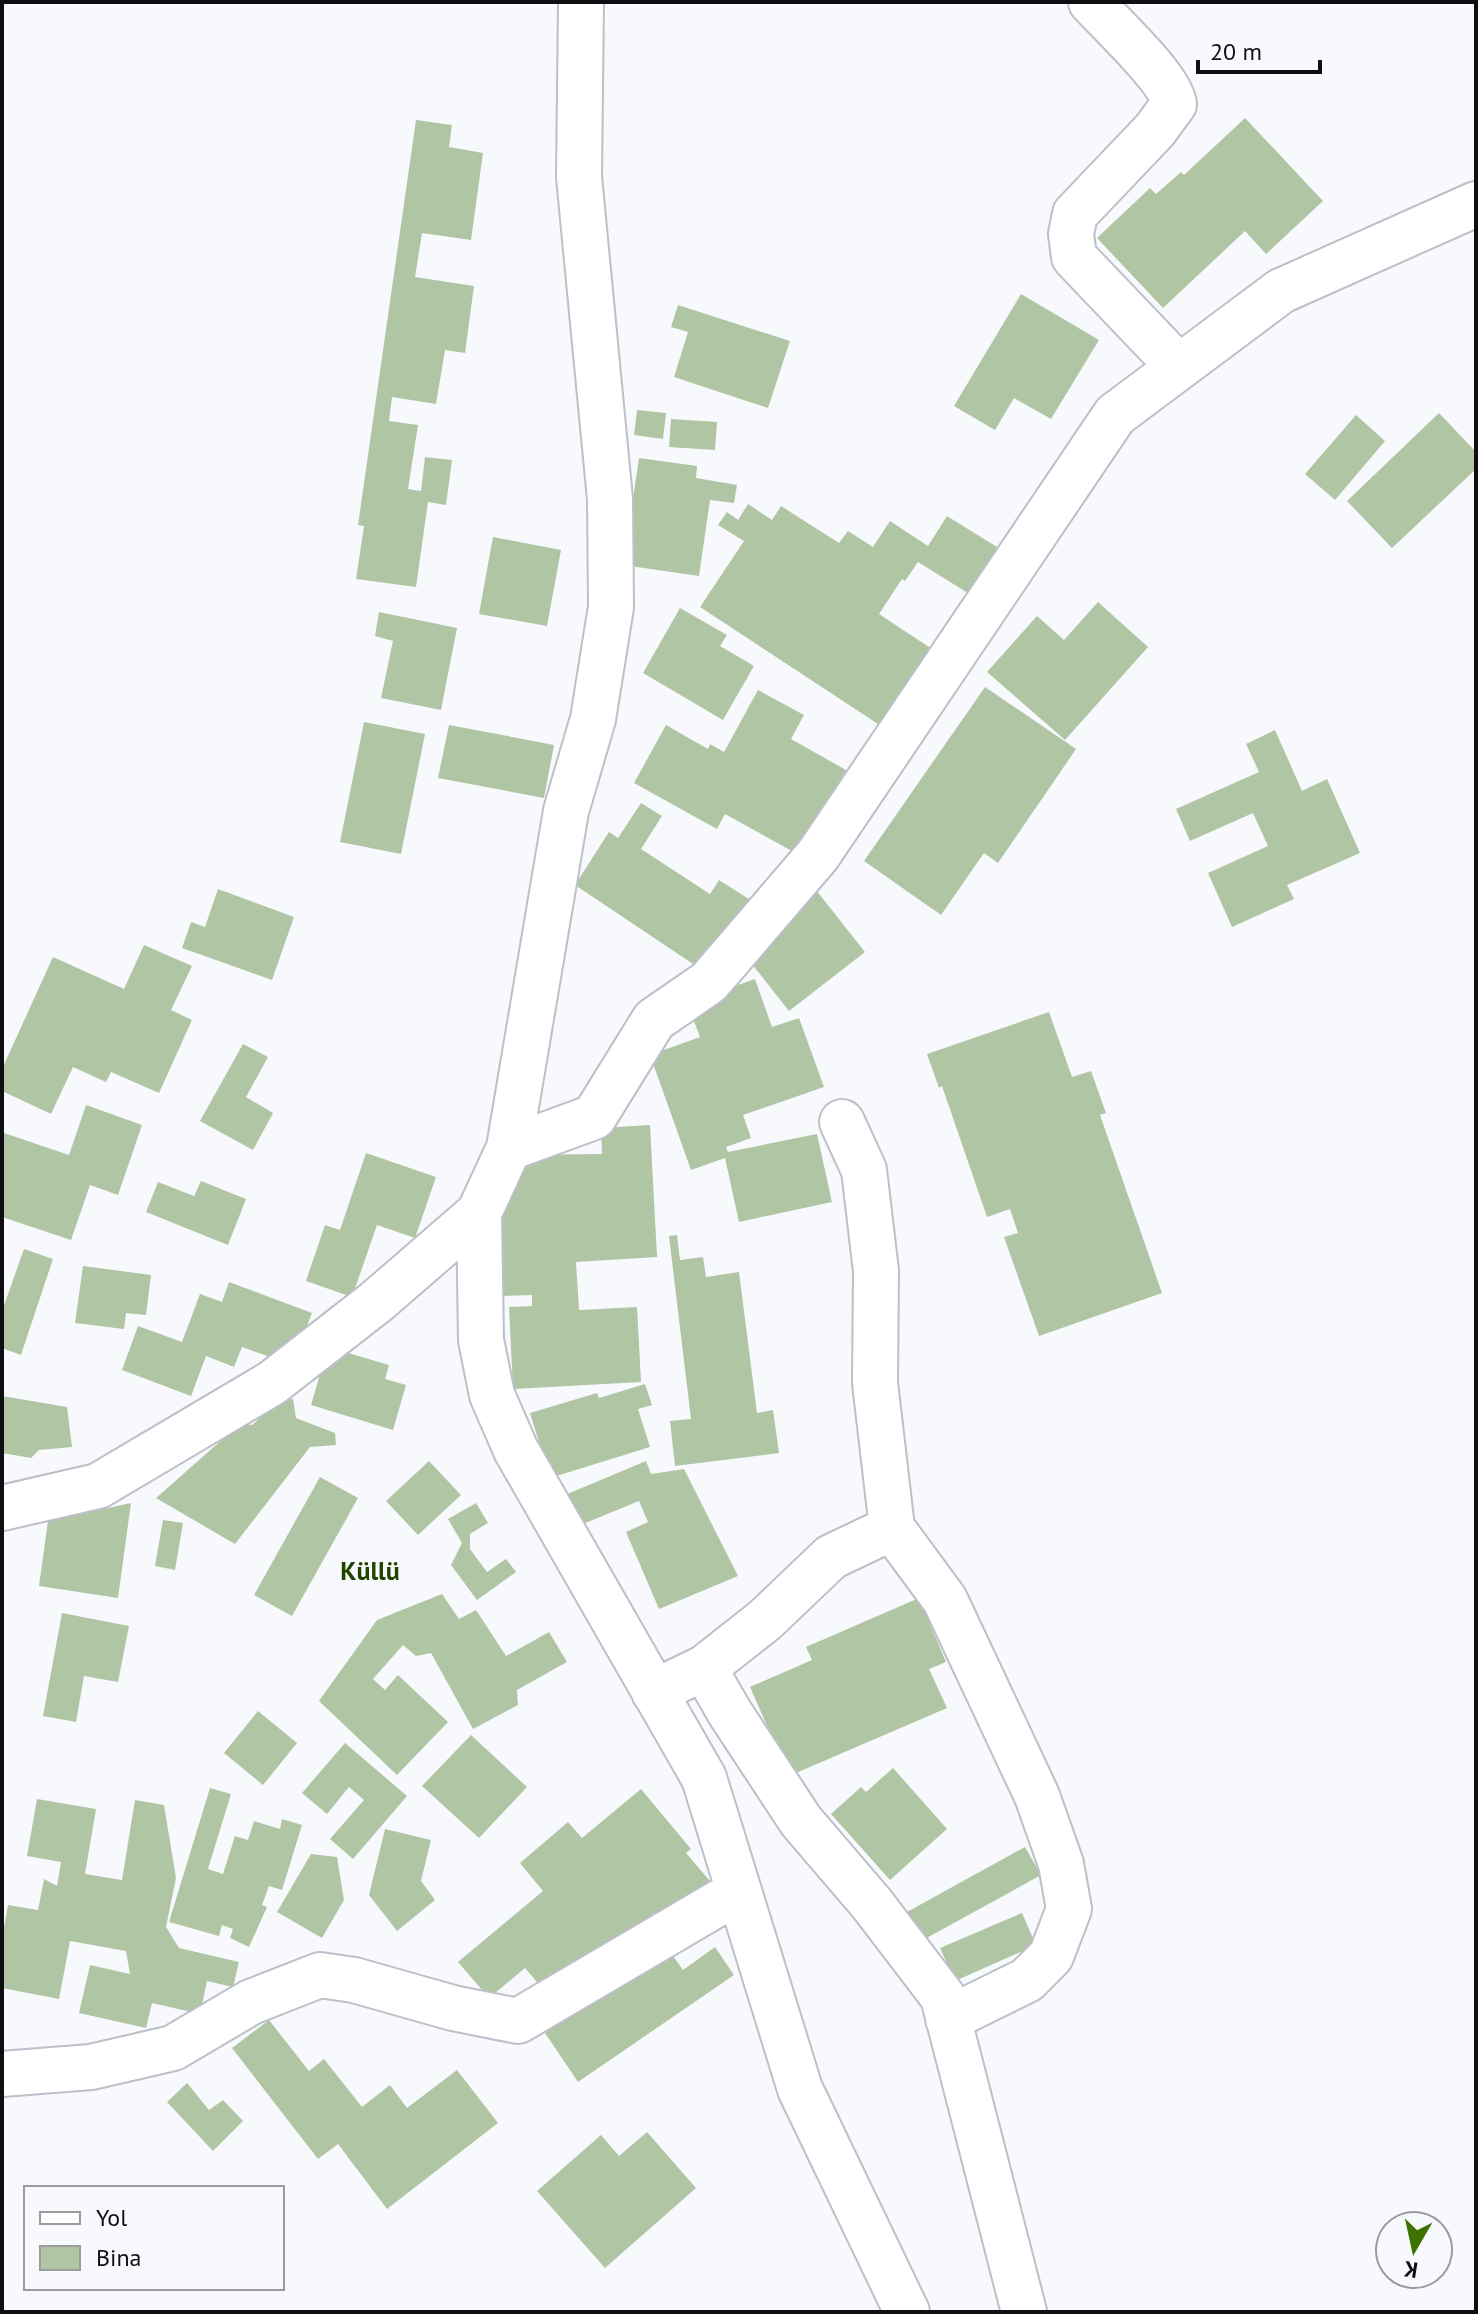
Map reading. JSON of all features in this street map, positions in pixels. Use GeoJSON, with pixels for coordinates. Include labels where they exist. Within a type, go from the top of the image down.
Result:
{"type":"FeatureCollection","features":[{"type":"Feature","properties":{"kind":"street"},"geometry":{"type":"LineString","coordinates":[[2,1508],[98,1486],[272,1383],[376,1302],[479,1213],[509,1148],[566,811],[593,719],[611,607],[609,484],[579,177],[581,2]]}},
{"type":"Feature","properties":{"kind":"street"},"geometry":{"type":"LineString","coordinates":[[1091,2],[1146,61],[1173,95],[1174,104],[1155,130],[1075,214],[1071,234],[1074,257],[1179,367]]}},
{"type":"Feature","properties":{"kind":"street"},"geometry":{"type":"LineString","coordinates":[[509,1148],[594,1117],[654,1020],[709,982],[818,855],[1115,415],[1281,291],[1476,204]]}},
{"type":"Feature","properties":{"kind":"street"},"geometry":{"type":"LineString","coordinates":[[842,1122],[864,1170],[866,1184],[876,1271],[875,1383],[892,1528],[945,1600],[1037,1796],[1061,1864],[1069,1909],[1051,1956],[1027,1980],[948,2019]]}},
{"type":"Feature","properties":{"kind":"street"},"geometry":{"type":"LineString","coordinates":[[479,1213],[481,1340],[492,1395],[516,1450],[704,1778],[800,2089],[907,2312]]}},
{"type":"Feature","properties":{"kind":"street"},"geometry":{"type":"LineString","coordinates":[[654,1692],[704,1668],[765,1620],[831,1557],[892,1528]]}},
{"type":"Feature","properties":{"kind":"street"},"geometry":{"type":"LineString","coordinates":[[704,1668],[801,1821],[872,1904],[943,1997],[1024,2312]]}},
{"type":"Feature","properties":{"kind":"street"},"geometry":{"type":"LineString","coordinates":[[2,2074],[91,2067],[173,2048],[251,2002],[320,1975],[354,1980],[453,2008],[518,2021],[739,1891]]}},
{"type":"Feature","properties":{"kind":"building"},"geometry":{"type":"Polygon","coordinates":[[[1245,118],[1323,201],[1266,254],[1245,231],[1163,308],[1097,238],[1150,188],[1156,194],[1181,172],[1184,175],[1245,118]]]}},
{"type":"Feature","properties":{"kind":"building"},"geometry":{"type":"Polygon","coordinates":[[[416,120],[452,125],[449,147],[483,153],[471,240],[422,233],[415,277],[474,286],[465,353],[445,350],[436,404],[392,397],[389,421],[418,425],[408,489],[421,491],[425,457],[452,460],[446,505],[428,502],[416,587],[356,579],[364,526],[358,525],[416,120]]]}},
{"type":"Feature","properties":{"kind":"building"},"geometry":{"type":"Polygon","coordinates":[[[1021,294],[1099,340],[1051,419],[1014,398],[995,430],[954,406],[1021,294]]]}},
{"type":"Feature","properties":{"kind":"building"},"geometry":{"type":"Polygon","coordinates":[[[678,305],[790,341],[768,408],[674,377],[688,332],[671,327],[678,305]]]}},
{"type":"Feature","properties":{"kind":"building"},"geometry":{"type":"Polygon","coordinates":[[[637,410],[666,413],[663,439],[634,435],[637,410]]]}},
{"type":"Feature","properties":{"kind":"building"},"geometry":{"type":"Polygon","coordinates":[[[1439,413],[1476,452],[1476,469],[1392,548],[1347,501],[1439,413]]]}},
{"type":"Feature","properties":{"kind":"building"},"geometry":{"type":"Polygon","coordinates":[[[1356,415],[1385,441],[1335,500],[1305,474],[1356,415]]]}},
{"type":"Feature","properties":{"kind":"building"},"geometry":{"type":"Polygon","coordinates":[[[671,419],[717,422],[715,450],[669,447],[671,419]]]}},
{"type":"Feature","properties":{"kind":"building"},"geometry":{"type":"Polygon","coordinates":[[[639,458],[697,466],[696,478],[737,485],[734,503],[710,500],[699,576],[623,565],[639,458]]]}},
{"type":"Feature","properties":{"kind":"building"},"geometry":{"type":"Polygon","coordinates":[[[748,504],[772,520],[781,506],[839,543],[848,531],[873,547],[890,521],[928,546],[947,516],[1005,552],[976,598],[918,562],[905,581],[902,579],[879,614],[932,649],[881,726],[700,607],[744,541],[718,525],[727,512],[738,520],[748,504]]]}},
{"type":"Feature","properties":{"kind":"building"},"geometry":{"type":"Polygon","coordinates":[[[493,537],[561,550],[547,626],[479,614],[493,537]]]}},
{"type":"Feature","properties":{"kind":"building"},"geometry":{"type":"Polygon","coordinates":[[[1098,602],[1148,647],[1065,740],[987,672],[1037,616],[1064,640],[1098,602]]]}},
{"type":"Feature","properties":{"kind":"building"},"geometry":{"type":"Polygon","coordinates":[[[680,608],[727,635],[720,646],[754,666],[723,720],[643,673],[680,608]]]}},
{"type":"Feature","properties":{"kind":"building"},"geometry":{"type":"Polygon","coordinates":[[[379,612],[457,628],[441,710],[381,698],[393,641],[375,636],[379,612]]]}},
{"type":"Feature","properties":{"kind":"building"},"geometry":{"type":"Polygon","coordinates":[[[985,687],[1076,749],[998,863],[984,853],[941,915],[864,861],[985,687]]]}},
{"type":"Feature","properties":{"kind":"building"},"geometry":{"type":"Polygon","coordinates":[[[758,690],[804,715],[791,739],[846,770],[799,855],[725,814],[717,829],[634,783],[666,725],[708,749],[710,744],[724,752],[758,690]]]}},
{"type":"Feature","properties":{"kind":"building"},"geometry":{"type":"Polygon","coordinates":[[[364,722],[425,734],[401,854],[340,842],[364,722]]]}},
{"type":"Feature","properties":{"kind":"building"},"geometry":{"type":"Polygon","coordinates":[[[449,725],[554,745],[544,798],[438,778],[449,725]]]}},
{"type":"Feature","properties":{"kind":"building"},"geometry":{"type":"Polygon","coordinates":[[[1275,730],[1302,791],[1327,779],[1360,853],[1287,885],[1294,899],[1232,927],[1208,873],[1268,846],[1253,813],[1190,841],[1176,809],[1259,772],[1246,744],[1275,730]]]}},
{"type":"Feature","properties":{"kind":"building"},"geometry":{"type":"Polygon","coordinates":[[[641,803],[662,816],[641,849],[710,894],[719,880],[755,903],[708,974],[575,885],[609,832],[618,838],[641,803]]]}},
{"type":"Feature","properties":{"kind":"building"},"geometry":{"type":"Polygon","coordinates":[[[218,889],[294,917],[272,980],[182,948],[191,922],[205,927],[218,889]]]}},
{"type":"Feature","properties":{"kind":"building"},"geometry":{"type":"Polygon","coordinates":[[[816,890],[865,952],[789,1011],[740,949],[816,890]]]}},
{"type":"Feature","properties":{"kind":"building"},"geometry":{"type":"Polygon","coordinates":[[[144,945],[192,966],[171,1010],[192,1020],[159,1093],[111,1072],[106,1082],[73,1067],[51,1114],[2,1091],[2,1069],[53,957],[124,989],[144,945]]]}},
{"type":"Feature","properties":{"kind":"building"},"geometry":{"type":"Polygon","coordinates":[[[755,979],[772,1027],[799,1018],[824,1087],[743,1115],[751,1138],[726,1147],[728,1152],[817,1134],[832,1202],[739,1222],[725,1158],[691,1170],[650,1055],[700,1037],[687,1003],[755,979]]]}},
{"type":"Feature","properties":{"kind":"building"},"geometry":{"type":"Polygon","coordinates":[[[1049,1012],[1072,1077],[1091,1071],[1106,1113],[1100,1115],[1162,1293],[1039,1336],[1004,1237],[1018,1233],[1010,1209],[987,1217],[942,1086],[939,1088],[927,1054],[1049,1012]]]}},
{"type":"Feature","properties":{"kind":"building"},"geometry":{"type":"Polygon","coordinates":[[[243,1044],[268,1057],[246,1097],[273,1113],[253,1150],[200,1121],[243,1044]]]}},
{"type":"Feature","properties":{"kind":"building"},"geometry":{"type":"Polygon","coordinates":[[[86,1105],[142,1125],[118,1195],[90,1185],[71,1240],[2,1217],[4,1133],[69,1155],[86,1105]]]}},
{"type":"Feature","properties":{"kind":"building"},"geometry":{"type":"Polygon","coordinates":[[[650,1125],[657,1257],[576,1262],[579,1310],[637,1307],[641,1382],[513,1389],[509,1307],[532,1306],[532,1295],[500,1296],[491,1197],[510,1155],[602,1154],[601,1128],[650,1125]]]}},
{"type":"Feature","properties":{"kind":"building"},"geometry":{"type":"Polygon","coordinates":[[[366,1153],[436,1177],[415,1238],[377,1225],[352,1297],[306,1281],[325,1225],[340,1230],[366,1153]]]}},
{"type":"Feature","properties":{"kind":"building"},"geometry":{"type":"Polygon","coordinates":[[[201,1181],[246,1199],[228,1245],[146,1212],[158,1182],[194,1196],[201,1181]]]}},
{"type":"Feature","properties":{"kind":"building"},"geometry":{"type":"Polygon","coordinates":[[[677,1235],[680,1260],[703,1257],[706,1277],[739,1272],[757,1413],[773,1410],[779,1453],[675,1466],[670,1421],[691,1419],[669,1236],[677,1235]]]}},
{"type":"Feature","properties":{"kind":"building"},"geometry":{"type":"Polygon","coordinates":[[[24,1249],[53,1259],[21,1355],[2,1348],[2,1311],[24,1249]]]}},
{"type":"Feature","properties":{"kind":"building"},"geometry":{"type":"Polygon","coordinates":[[[83,1266],[151,1275],[146,1315],[126,1313],[124,1329],[75,1323],[83,1266]]]}},
{"type":"Feature","properties":{"kind":"building"},"geometry":{"type":"Polygon","coordinates":[[[229,1282],[312,1313],[292,1365],[242,1347],[234,1367],[206,1356],[191,1396],[122,1370],[138,1326],[182,1342],[200,1294],[222,1302],[229,1282]]]}},
{"type":"Feature","properties":{"kind":"building"},"geometry":{"type":"Polygon","coordinates":[[[328,1347],[389,1365],[385,1379],[406,1385],[393,1430],[311,1405],[328,1347]]]}},
{"type":"Feature","properties":{"kind":"building"},"geometry":{"type":"Polygon","coordinates":[[[645,1384],[652,1405],[638,1409],[650,1447],[550,1478],[530,1413],[597,1393],[599,1398],[645,1384]]]}},
{"type":"Feature","properties":{"kind":"building"},"geometry":{"type":"Polygon","coordinates":[[[2,1396],[67,1407],[72,1447],[39,1450],[31,1458],[2,1453],[2,1396]]]}},
{"type":"Feature","properties":{"kind":"building"},"geometry":{"type":"Polygon","coordinates":[[[293,1399],[296,1418],[335,1433],[336,1445],[310,1447],[235,1544],[156,1498],[241,1423],[252,1425],[279,1401],[293,1399]]]}},
{"type":"Feature","properties":{"kind":"building"},"geometry":{"type":"Polygon","coordinates":[[[429,1461],[461,1495],[418,1535],[386,1501],[429,1461]]]}},
{"type":"Feature","properties":{"kind":"building"},"geometry":{"type":"Polygon","coordinates":[[[646,1461],[651,1474],[684,1469],[738,1576],[659,1609],[626,1532],[648,1522],[639,1501],[578,1526],[565,1495],[646,1461]]]}},
{"type":"Feature","properties":{"kind":"building"},"geometry":{"type":"Polygon","coordinates":[[[320,1477],[358,1498],[292,1616],[254,1595],[320,1477]]]}},
{"type":"Feature","properties":{"kind":"building"},"geometry":{"type":"Polygon","coordinates":[[[131,1503],[118,1598],[39,1586],[48,1521],[131,1503]]]}},
{"type":"Feature","properties":{"kind":"building"},"geometry":{"type":"Polygon","coordinates":[[[476,1503],[488,1523],[470,1534],[470,1549],[487,1572],[506,1559],[516,1572],[477,1600],[451,1565],[462,1543],[448,1519],[476,1503]]]}},
{"type":"Feature","properties":{"kind":"building"},"geometry":{"type":"Polygon","coordinates":[[[163,1520],[183,1523],[175,1570],[155,1566],[163,1520]]]}},
{"type":"Feature","properties":{"kind":"building"},"geometry":{"type":"Polygon","coordinates":[[[442,1594],[459,1619],[476,1610],[506,1656],[549,1632],[567,1662],[517,1690],[518,1705],[473,1729],[431,1653],[416,1656],[403,1645],[373,1679],[385,1690],[398,1675],[448,1722],[397,1775],[319,1701],[377,1620],[442,1594]]]}},
{"type":"Feature","properties":{"kind":"building"},"geometry":{"type":"Polygon","coordinates":[[[919,1598],[946,1662],[929,1669],[947,1708],[789,1776],[750,1687],[812,1660],[806,1647],[919,1598]]]}},
{"type":"Feature","properties":{"kind":"building"},"geometry":{"type":"Polygon","coordinates":[[[62,1613],[129,1626],[118,1682],[84,1676],[76,1722],[43,1716],[62,1613]]]}},
{"type":"Feature","properties":{"kind":"building"},"geometry":{"type":"Polygon","coordinates":[[[258,1711],[297,1743],[263,1785],[224,1753],[258,1711]]]}},
{"type":"Feature","properties":{"kind":"building"},"geometry":{"type":"Polygon","coordinates":[[[471,1735],[527,1787],[479,1838],[422,1786],[471,1735]]]}},
{"type":"Feature","properties":{"kind":"building"},"geometry":{"type":"Polygon","coordinates":[[[345,1743],[407,1796],[353,1859],[330,1839],[364,1800],[349,1787],[327,1814],[302,1793],[345,1743]]]}},
{"type":"Feature","properties":{"kind":"building"},"geometry":{"type":"Polygon","coordinates":[[[893,1768],[947,1829],[890,1880],[831,1814],[861,1787],[866,1792],[893,1768]]]}},
{"type":"Feature","properties":{"kind":"building"},"geometry":{"type":"Polygon","coordinates":[[[210,1788],[231,1794],[208,1869],[223,1874],[235,1836],[248,1840],[254,1821],[280,1829],[282,1819],[302,1825],[282,1890],[269,1886],[262,1905],[267,1907],[249,1947],[230,1938],[233,1929],[222,1925],[219,1936],[169,1922],[210,1788]]]}},
{"type":"Feature","properties":{"kind":"building"},"geometry":{"type":"Polygon","coordinates":[[[641,1789],[691,1849],[686,1853],[710,1881],[616,1961],[548,1995],[525,1968],[489,1998],[458,1962],[543,1891],[520,1863],[568,1822],[582,1838],[641,1789]]]}},
{"type":"Feature","properties":{"kind":"building"},"geometry":{"type":"Polygon","coordinates":[[[37,1799],[96,1809],[85,1874],[122,1880],[135,1800],[164,1805],[176,1878],[166,1927],[179,1948],[239,1962],[233,1987],[207,1981],[200,2014],[152,2003],[146,2028],[79,2013],[90,1965],[130,1974],[126,1951],[70,1941],[59,1999],[2,1988],[2,1939],[8,1905],[38,1910],[44,1879],[57,1886],[61,1862],[27,1856],[37,1799]]]}},
{"type":"Feature","properties":{"kind":"building"},"geometry":{"type":"Polygon","coordinates":[[[385,1829],[431,1840],[421,1881],[435,1900],[397,1931],[369,1895],[385,1829]]]}},
{"type":"Feature","properties":{"kind":"building"},"geometry":{"type":"Polygon","coordinates":[[[1025,1847],[1041,1875],[923,1940],[907,1912],[1025,1847]]]}},
{"type":"Feature","properties":{"kind":"building"},"geometry":{"type":"Polygon","coordinates":[[[311,1854],[337,1857],[344,1900],[322,1938],[277,1912],[311,1854]]]}},
{"type":"Feature","properties":{"kind":"building"},"geometry":{"type":"Polygon","coordinates":[[[1022,1913],[1036,1945],[955,1981],[940,1948],[1022,1913]]]}},
{"type":"Feature","properties":{"kind":"building"},"geometry":{"type":"Polygon","coordinates":[[[666,1946],[683,1970],[715,1947],[734,1975],[578,2082],[543,2030],[666,1946]]]}},
{"type":"Feature","properties":{"kind":"building"},"geometry":{"type":"Polygon","coordinates":[[[269,2020],[309,2071],[324,2059],[362,2107],[390,2085],[407,2108],[457,2070],[498,2123],[387,2209],[338,2144],[318,2159],[232,2048],[269,2020]]]}},
{"type":"Feature","properties":{"kind":"building"},"geometry":{"type":"Polygon","coordinates":[[[187,2083],[209,2110],[223,2100],[243,2121],[213,2151],[167,2102],[187,2083]]]}},
{"type":"Feature","properties":{"kind":"building"},"geometry":{"type":"Polygon","coordinates":[[[647,2132],[696,2188],[605,2268],[537,2191],[601,2135],[619,2156],[647,2132]]]}},
{"type":"Feature","properties":{"kind":"district","name":"Küllü"},"geometry":{"type":"Point","coordinates":[370,1571]}}]}
